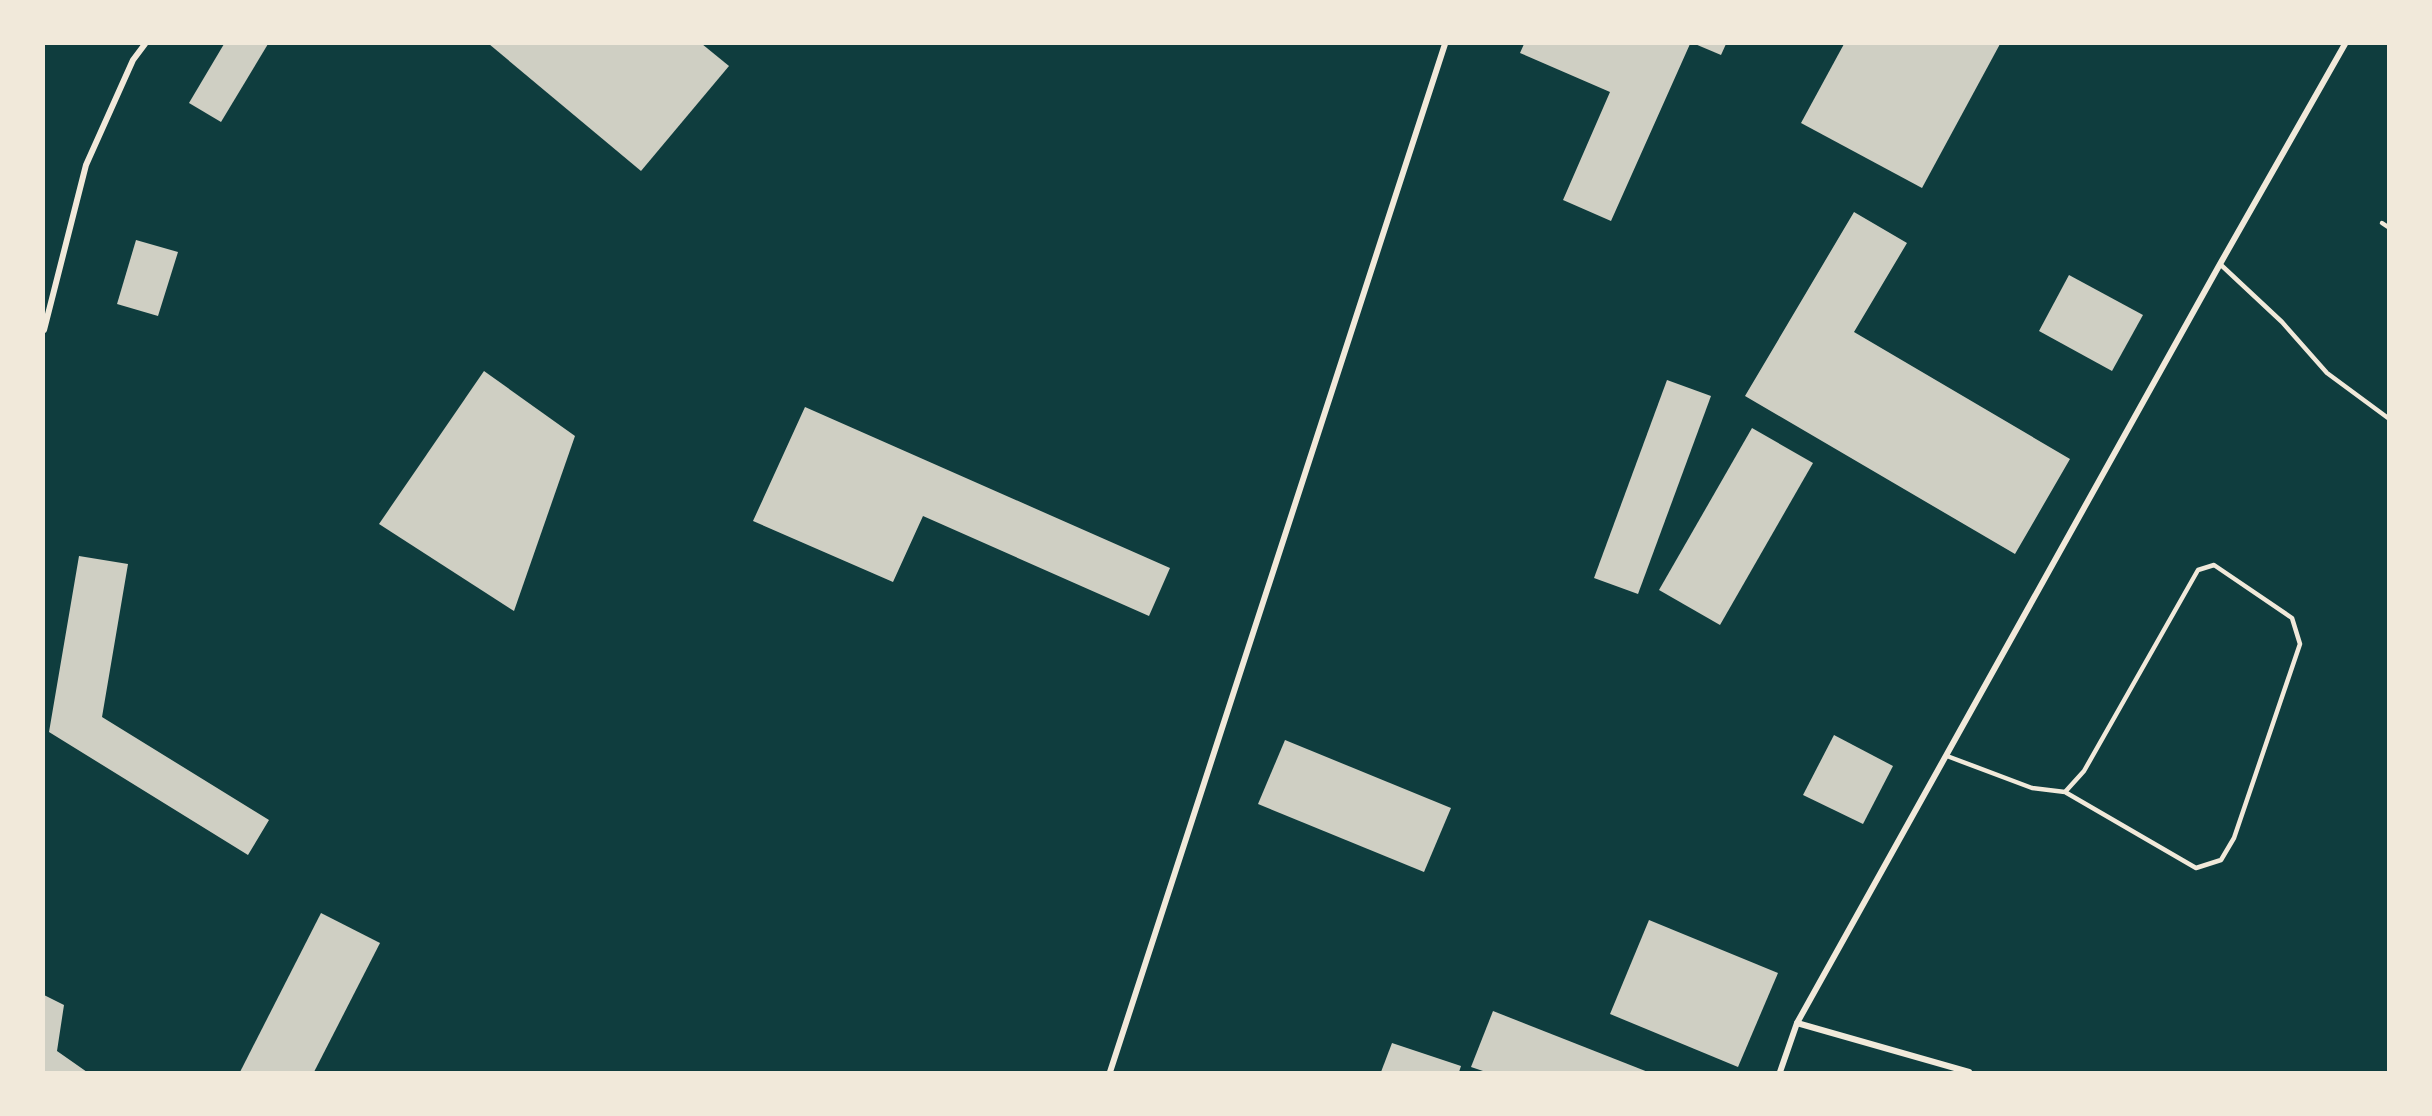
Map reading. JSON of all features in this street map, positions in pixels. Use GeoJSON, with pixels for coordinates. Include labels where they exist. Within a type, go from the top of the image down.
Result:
{"type":"FeatureCollection","features":[{"type":"Feature","properties":{"kind":"street"},"geometry":{"type":"LineString","coordinates":[[44,330],[86,165],[133,60],[145,44]]}},
{"type":"Feature","properties":{"kind":"street"},"geometry":{"type":"LineString","coordinates":[[1110,1072],[1444,44]]}},
{"type":"Feature","properties":{"kind":"street"},"geometry":{"type":"LineString","coordinates":[[1780,1072],[1797,1023],[2345,44]]}},
{"type":"Feature","properties":{"kind":"street"},"geometry":{"type":"LineString","coordinates":[[1797,1023],[1969,1072]]}},
{"type":"Feature","properties":{"kind":"lane"},"geometry":{"type":"LineString","coordinates":[[2382,223],[2388,226]]}},
{"type":"Feature","properties":{"kind":"lane"},"geometry":{"type":"LineString","coordinates":[[2220,264],[2282,322],[2327,373],[2388,418]]}},
{"type":"Feature","properties":{"kind":"lane"},"geometry":{"type":"LineString","coordinates":[[1947,756],[2032,788],[2065,792],[2196,868],[2221,860],[2234,838],[2300,644],[2292,618],[2214,566],[2198,570],[2084,771],[2065,792]]}},
{"type":"Feature","properties":{"kind":"building"},"geometry":{"type":"Polygon","coordinates":[[[224,44],[268,44],[221,122],[189,103],[224,44]]]}},
{"type":"Feature","properties":{"kind":"building"},"geometry":{"type":"Polygon","coordinates":[[[489,44],[702,44],[729,66],[641,171],[489,44]]]}},
{"type":"Feature","properties":{"kind":"building"},"geometry":{"type":"Polygon","coordinates":[[[1524,44],[1690,44],[1611,221],[1563,200],[1610,92],[1520,53],[1524,44]]]}},
{"type":"Feature","properties":{"kind":"building"},"geometry":{"type":"Polygon","coordinates":[[[1695,44],[1726,44],[1721,55],[1695,44]]]}},
{"type":"Feature","properties":{"kind":"building"},"geometry":{"type":"Polygon","coordinates":[[[1844,44],[2000,44],[1922,188],[1801,123],[1844,44]]]}},
{"type":"Feature","properties":{"kind":"building"},"geometry":{"type":"Polygon","coordinates":[[[1854,212],[1907,243],[1854,332],[2070,459],[2015,554],[1745,396],[1854,212]]]}},
{"type":"Feature","properties":{"kind":"building"},"geometry":{"type":"Polygon","coordinates":[[[136,240],[178,252],[158,316],[117,304],[136,240]]]}},
{"type":"Feature","properties":{"kind":"building"},"geometry":{"type":"Polygon","coordinates":[[[2069,275],[2143,315],[2112,371],[2039,331],[2069,275]]]}},
{"type":"Feature","properties":{"kind":"building"},"geometry":{"type":"Polygon","coordinates":[[[484,371],[575,436],[514,611],[379,524],[484,371]]]}},
{"type":"Feature","properties":{"kind":"building"},"geometry":{"type":"Polygon","coordinates":[[[1667,380],[1711,396],[1638,594],[1594,578],[1667,380]]]}},
{"type":"Feature","properties":{"kind":"building"},"geometry":{"type":"Polygon","coordinates":[[[805,407],[1170,568],[1149,616],[923,516],[893,582],[753,521],[805,407]]]}},
{"type":"Feature","properties":{"kind":"building"},"geometry":{"type":"Polygon","coordinates":[[[1752,428],[1813,463],[1720,625],[1659,590],[1752,428]]]}},
{"type":"Feature","properties":{"kind":"building"},"geometry":{"type":"Polygon","coordinates":[[[79,556],[128,564],[102,717],[269,820],[248,855],[49,732],[79,556]]]}},
{"type":"Feature","properties":{"kind":"building"},"geometry":{"type":"Polygon","coordinates":[[[1834,735],[1893,766],[1863,824],[1803,795],[1834,735]]]}},
{"type":"Feature","properties":{"kind":"building"},"geometry":{"type":"Polygon","coordinates":[[[1285,740],[1451,808],[1424,872],[1258,804],[1285,740]]]}},
{"type":"Feature","properties":{"kind":"building"},"geometry":{"type":"Polygon","coordinates":[[[321,913],[380,943],[314,1072],[240,1072],[321,913]]]}},
{"type":"Feature","properties":{"kind":"building"},"geometry":{"type":"Polygon","coordinates":[[[1649,920],[1778,973],[1738,1067],[1610,1014],[1649,920]]]}},
{"type":"Feature","properties":{"kind":"building"},"geometry":{"type":"Polygon","coordinates":[[[44,995],[64,1005],[57,1051],[87,1072],[44,1072],[44,995]]]}},
{"type":"Feature","properties":{"kind":"building"},"geometry":{"type":"Polygon","coordinates":[[[1493,1011],[1648,1072],[1486,1072],[1471,1067],[1493,1011]]]}},
{"type":"Feature","properties":{"kind":"building"},"geometry":{"type":"Polygon","coordinates":[[[1392,1043],[1461,1066],[1459,1072],[1381,1072],[1392,1043]]]}}]}
